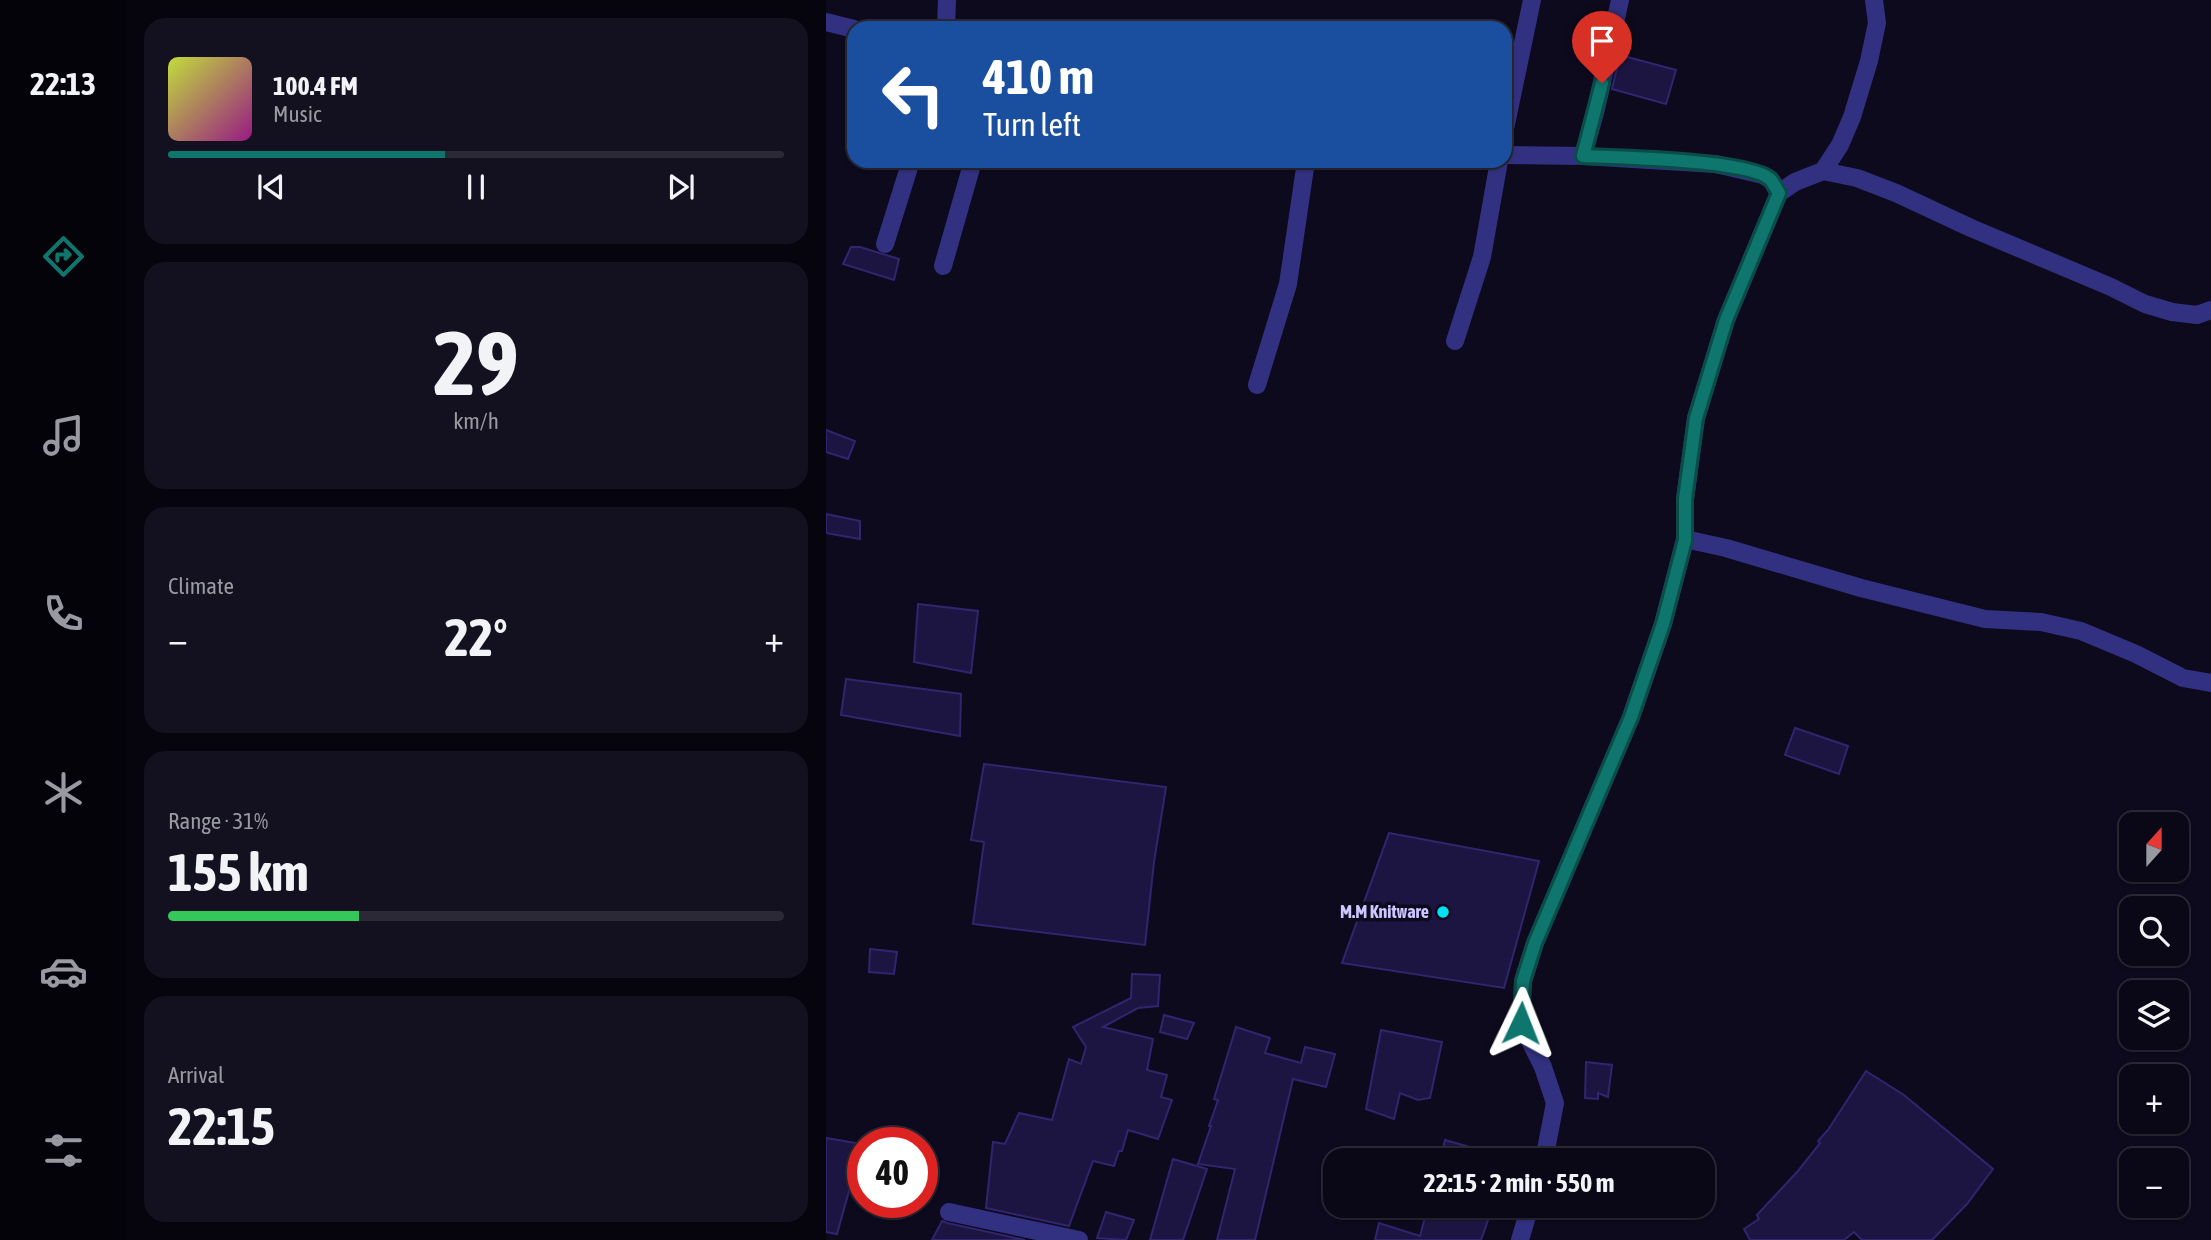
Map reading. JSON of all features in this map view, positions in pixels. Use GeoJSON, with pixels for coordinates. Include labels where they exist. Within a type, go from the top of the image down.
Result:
{"type":"FeatureCollection","features":[{"type":"Feature","properties":{"kind":"street"},"geometry":{"type":"LineString","coordinates":[[946,21],[947,0]]}},
{"type":"Feature","properties":{"kind":"street"},"geometry":{"type":"LineString","coordinates":[[1512,96],[1532,0]]}},
{"type":"Feature","properties":{"kind":"street"},"geometry":{"type":"LineString","coordinates":[[1583,156],[1620,0]]}},
{"type":"Feature","properties":{"kind":"street"},"geometry":{"type":"LineString","coordinates":[[1823,171],[1844,136],[1866,73],[1877,23],[1874,0]]}},
{"type":"Feature","properties":{"kind":"street"},"geometry":{"type":"LineString","coordinates":[[826,22],[847,27]]}},
{"type":"Feature","properties":{"kind":"street"},"geometry":{"type":"LineString","coordinates":[[1512,155],[1583,156],[1717,164],[1763,175],[1771,180],[1779,193]]}},
{"type":"Feature","properties":{"kind":"street"},"geometry":{"type":"LineString","coordinates":[[885,244],[909,168]]}},
{"type":"Feature","properties":{"kind":"street"},"geometry":{"type":"LineString","coordinates":[[943,266],[971,168]]}},
{"type":"Feature","properties":{"kind":"street"},"geometry":{"type":"LineString","coordinates":[[1257,385],[1289,285],[1305,168]]}},
{"type":"Feature","properties":{"kind":"street"},"geometry":{"type":"LineString","coordinates":[[1455,341],[1482,257],[1498,168]]}},
{"type":"Feature","properties":{"kind":"street"},"geometry":{"type":"LineString","coordinates":[[1546,1148],[1555,1103],[1543,1068],[1521,1023],[1523,981],[1535,943],[1631,717],[1663,624],[1685,540],[1685,499],[1696,418],[1726,320],[1779,193],[1795,182],[1823,171],[1857,178],[2112,287],[2145,304],[2172,312],[2197,314],[2211,310]]}},
{"type":"Feature","properties":{"kind":"street"},"geometry":{"type":"LineString","coordinates":[[1685,540],[1726,548],[1861,589],[1985,619],[2041,622],[2081,631],[2136,654],[2183,678],[2211,683]]}},
{"type":"Feature","properties":{"kind":"street"},"geometry":{"type":"LineString","coordinates":[[949,1212],[1079,1240]]}},
{"type":"Feature","properties":{"kind":"street"},"geometry":{"type":"LineString","coordinates":[[1520,1240],[1526,1218]]}},
{"type":"Feature","properties":{"kind":"building"},"geometry":{"type":"Polygon","coordinates":[[[1620,55],[1676,70],[1666,104],[1612,89],[1620,55]]]}},
{"type":"Feature","properties":{"kind":"building"},"geometry":{"type":"Polygon","coordinates":[[[851,247],[860,247],[899,259],[894,280],[843,264],[851,247]]]}},
{"type":"Feature","properties":{"kind":"building"},"geometry":{"type":"Polygon","coordinates":[[[826,430],[855,441],[848,459],[826,452],[826,430]]]}},
{"type":"Feature","properties":{"kind":"building"},"geometry":{"type":"Polygon","coordinates":[[[826,514],[860,521],[860,539],[826,533],[826,514]]]}},
{"type":"Feature","properties":{"kind":"building"},"geometry":{"type":"Polygon","coordinates":[[[918,604],[978,611],[971,673],[914,662],[918,604]]]}},
{"type":"Feature","properties":{"kind":"building"},"geometry":{"type":"Polygon","coordinates":[[[846,679],[961,694],[960,736],[841,715],[846,679]]]}},
{"type":"Feature","properties":{"kind":"building"},"geometry":{"type":"Polygon","coordinates":[[[1795,728],[1848,746],[1839,774],[1785,755],[1795,728]]]}},
{"type":"Feature","properties":{"kind":"building"},"geometry":{"type":"Polygon","coordinates":[[[984,764],[1166,787],[1145,945],[973,924],[984,842],[971,840],[984,764]]]}},
{"type":"Feature","properties":{"kind":"building","name":"M.M Knitware"},"geometry":{"type":"Polygon","coordinates":[[[1389,833],[1539,861],[1504,988],[1342,963],[1389,833]]]}},
{"type":"Feature","properties":{"kind":"building"},"geometry":{"type":"Polygon","coordinates":[[[870,949],[897,952],[894,974],[869,972],[870,949]]]}},
{"type":"Feature","properties":{"kind":"building"},"geometry":{"type":"Polygon","coordinates":[[[1132,974],[1160,975],[1158,1006],[1138,1008],[1103,1027],[1153,1039],[1147,1070],[1167,1075],[1161,1097],[1172,1100],[1158,1139],[1128,1130],[1114,1166],[1093,1161],[1069,1226],[986,1208],[993,1142],[1005,1144],[1019,1113],[1052,1120],[1069,1059],[1081,1064],[1086,1047],[1073,1027],[1131,998],[1132,974]]]}},
{"type":"Feature","properties":{"kind":"building"},"geometry":{"type":"Polygon","coordinates":[[[1164,1015],[1194,1023],[1187,1039],[1160,1032],[1164,1015]]]}},
{"type":"Feature","properties":{"kind":"building"},"geometry":{"type":"Polygon","coordinates":[[[1236,1027],[1270,1038],[1265,1053],[1301,1063],[1305,1047],[1335,1054],[1326,1087],[1293,1079],[1255,1240],[1217,1240],[1235,1169],[1198,1164],[1211,1126],[1218,1100],[1214,1099],[1236,1027]]]}},
{"type":"Feature","properties":{"kind":"building"},"geometry":{"type":"Polygon","coordinates":[[[1381,1030],[1442,1042],[1430,1098],[1418,1100],[1400,1093],[1394,1119],[1366,1109],[1381,1030]]]}},
{"type":"Feature","properties":{"kind":"building"},"geometry":{"type":"Polygon","coordinates":[[[1586,1062],[1612,1065],[1608,1097],[1598,1093],[1598,1099],[1585,1098],[1586,1062]]]}},
{"type":"Feature","properties":{"kind":"building"},"geometry":{"type":"Polygon","coordinates":[[[1866,1071],[1904,1095],[1993,1169],[1967,1204],[1932,1240],[1862,1240],[1854,1232],[1844,1240],[1750,1240],[1744,1229],[1759,1219],[1757,1215],[1820,1143],[1818,1141],[1866,1071]]]}},
{"type":"Feature","properties":{"kind":"building"},"geometry":{"type":"Polygon","coordinates":[[[826,1138],[847,1142],[847,1198],[837,1234],[826,1232],[826,1138]]]}},
{"type":"Feature","properties":{"kind":"building"},"geometry":{"type":"Polygon","coordinates":[[[1445,1140],[1473,1148],[1443,1148],[1445,1140]]]}},
{"type":"Feature","properties":{"kind":"building"},"geometry":{"type":"Polygon","coordinates":[[[1173,1159],[1207,1169],[1183,1240],[1150,1240],[1173,1159]]]}},
{"type":"Feature","properties":{"kind":"building"},"geometry":{"type":"Polygon","coordinates":[[[1106,1212],[1134,1220],[1126,1240],[1097,1238],[1106,1212]]]}},
{"type":"Feature","properties":{"kind":"building"},"geometry":{"type":"Polygon","coordinates":[[[1425,1218],[1489,1218],[1481,1240],[1375,1240],[1379,1223],[1420,1236],[1425,1218]]]}},
{"type":"Feature","properties":{"kind":"building"},"geometry":{"type":"Polygon","coordinates":[[[942,1221],[947,1223],[1025,1240],[932,1240],[942,1221]]]}},
{"type":"Feature","properties":{"kind":"place","name":"M.M Knitware"},"geometry":{"type":"Point","coordinates":[1443,912]}},
{"type":"Feature","properties":{"kind":"route"},"geometry":{"type":"LineString","coordinates":[[1521,1023],[1523,981],[1535,943],[1631,717],[1663,624],[1685,540],[1685,499],[1696,418],[1726,320],[1779,193],[1771,180],[1763,175],[1717,164],[1583,156],[1602,83]]}}]}
